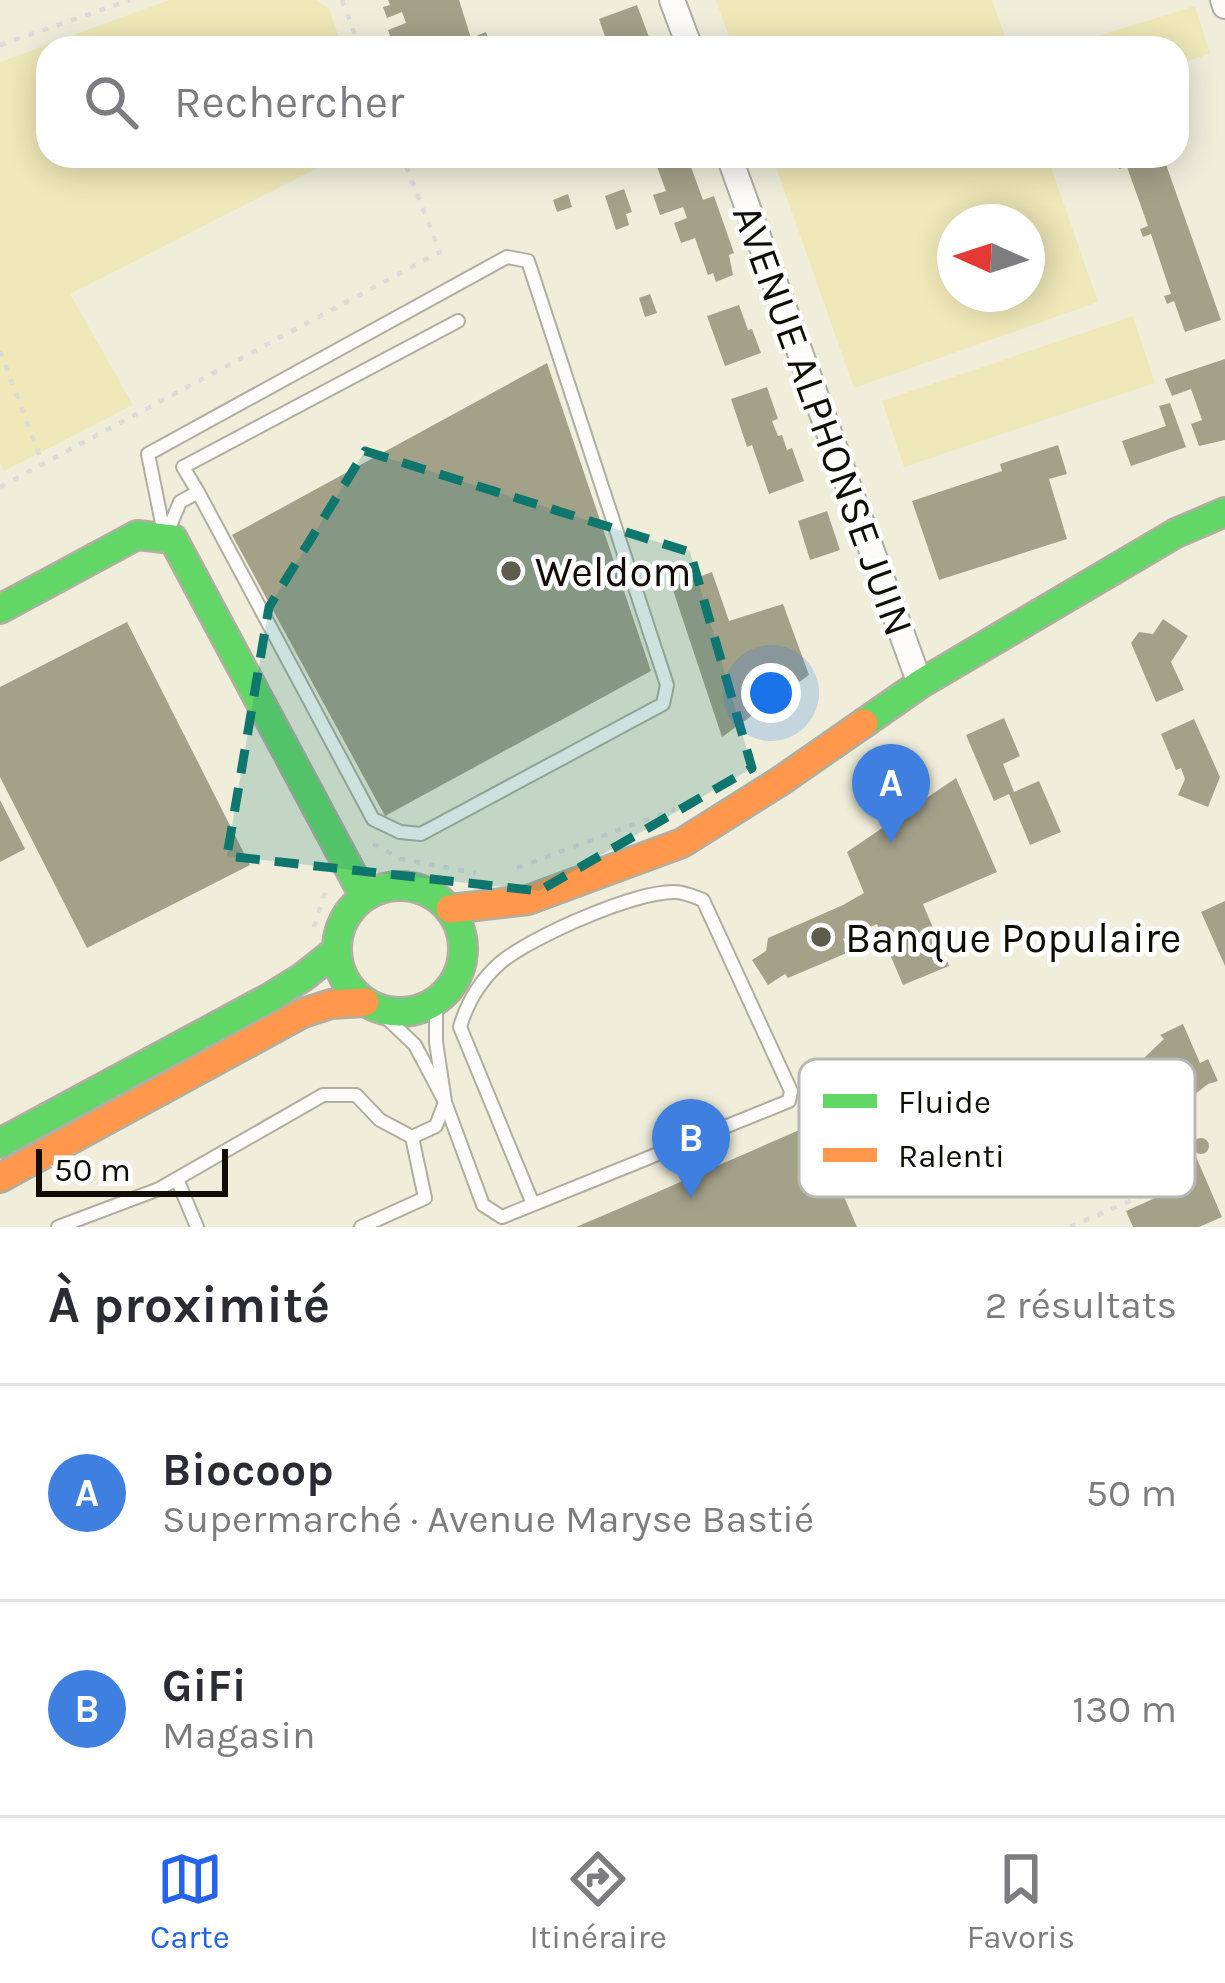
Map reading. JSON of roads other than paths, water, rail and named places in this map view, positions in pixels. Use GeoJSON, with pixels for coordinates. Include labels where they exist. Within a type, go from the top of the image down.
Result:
{"type":"FeatureCollection","features":[{"type":"Feature","properties":{"kind":"street"},"geometry":{"type":"LineString","coordinates":[[672,0],[686,36]]}},
{"type":"Feature","properties":{"kind":"street","name":"AVENUE ALPHONSE JUIN"},"geometry":{"type":"LineString","coordinates":[[733,168],[920,684]]}},
{"type":"Feature","properties":{"kind":"street"},"geometry":{"type":"LineString","coordinates":[[450,909],[528,900],[682,843],[920,684],[1175,533],[1225,512]]}},
{"type":"Feature","properties":{"kind":"street"},"geometry":{"type":"LineString","coordinates":[[0,609],[137,535],[173,539],[364,896]]}},
{"type":"Feature","properties":{"kind":"street"},"geometry":{"type":"LineString","coordinates":[[0,1143],[303,977],[352,907],[378,889],[410,886],[439,898],[457,920],[464,946],[460,971],[436,1001],[406,1012],[370,1004],[331,1004],[303,1012],[0,1178]]}},
{"type":"Feature","properties":{"kind":"street"},"geometry":{"type":"LineString","coordinates":[[464,946],[528,900]]}},
{"type":"Feature","properties":{"kind":"street"},"geometry":{"type":"LineString","coordinates":[[324,944],[345,980],[370,1004]]}},
{"type":"Feature","properties":{"kind":"lane"},"geometry":{"type":"LineString","coordinates":[[165,538],[148,454],[507,257],[528,261],[668,685],[663,704],[421,834],[400,832],[373,819],[183,467],[458,321]]}},
{"type":"Feature","properties":{"kind":"lane"},"geometry":{"type":"LineString","coordinates":[[165,538],[180,502],[198,492]]}},
{"type":"Feature","properties":{"kind":"lane"},"geometry":{"type":"LineString","coordinates":[[370,1004],[415,1045],[445,1102],[483,1205],[502,1217],[789,1101],[791,1091],[703,900],[677,892],[623,902],[532,942],[502,962],[479,986],[460,1027],[533,1204]]}},
{"type":"Feature","properties":{"kind":"lane"},"geometry":{"type":"LineString","coordinates":[[412,1137],[436,1126],[445,1102],[436,1042],[436,1001]]}},
{"type":"Feature","properties":{"kind":"lane"},"geometry":{"type":"LineString","coordinates":[[58,1227],[84,1222],[159,1190],[323,1096],[356,1095],[380,1120],[412,1137],[425,1198],[361,1227]]}},
{"type":"Feature","properties":{"kind":"lane"},"geometry":{"type":"LineString","coordinates":[[177,1179],[197,1227]]}},
{"type":"Feature","properties":{"kind":"place","name":"Weldom"},"geometry":{"type":"Point","coordinates":[511,571]}},
{"type":"Feature","properties":{"kind":"place","name":"Biocoop"},"geometry":{"type":"Point","coordinates":[891,843]}},
{"type":"Feature","properties":{"kind":"place","name":"Banque Populaire"},"geometry":{"type":"Point","coordinates":[821,937]}},
{"type":"Feature","properties":{"kind":"place","name":"GiFi"},"geometry":{"type":"Point","coordinates":[691,1198]}}]}
